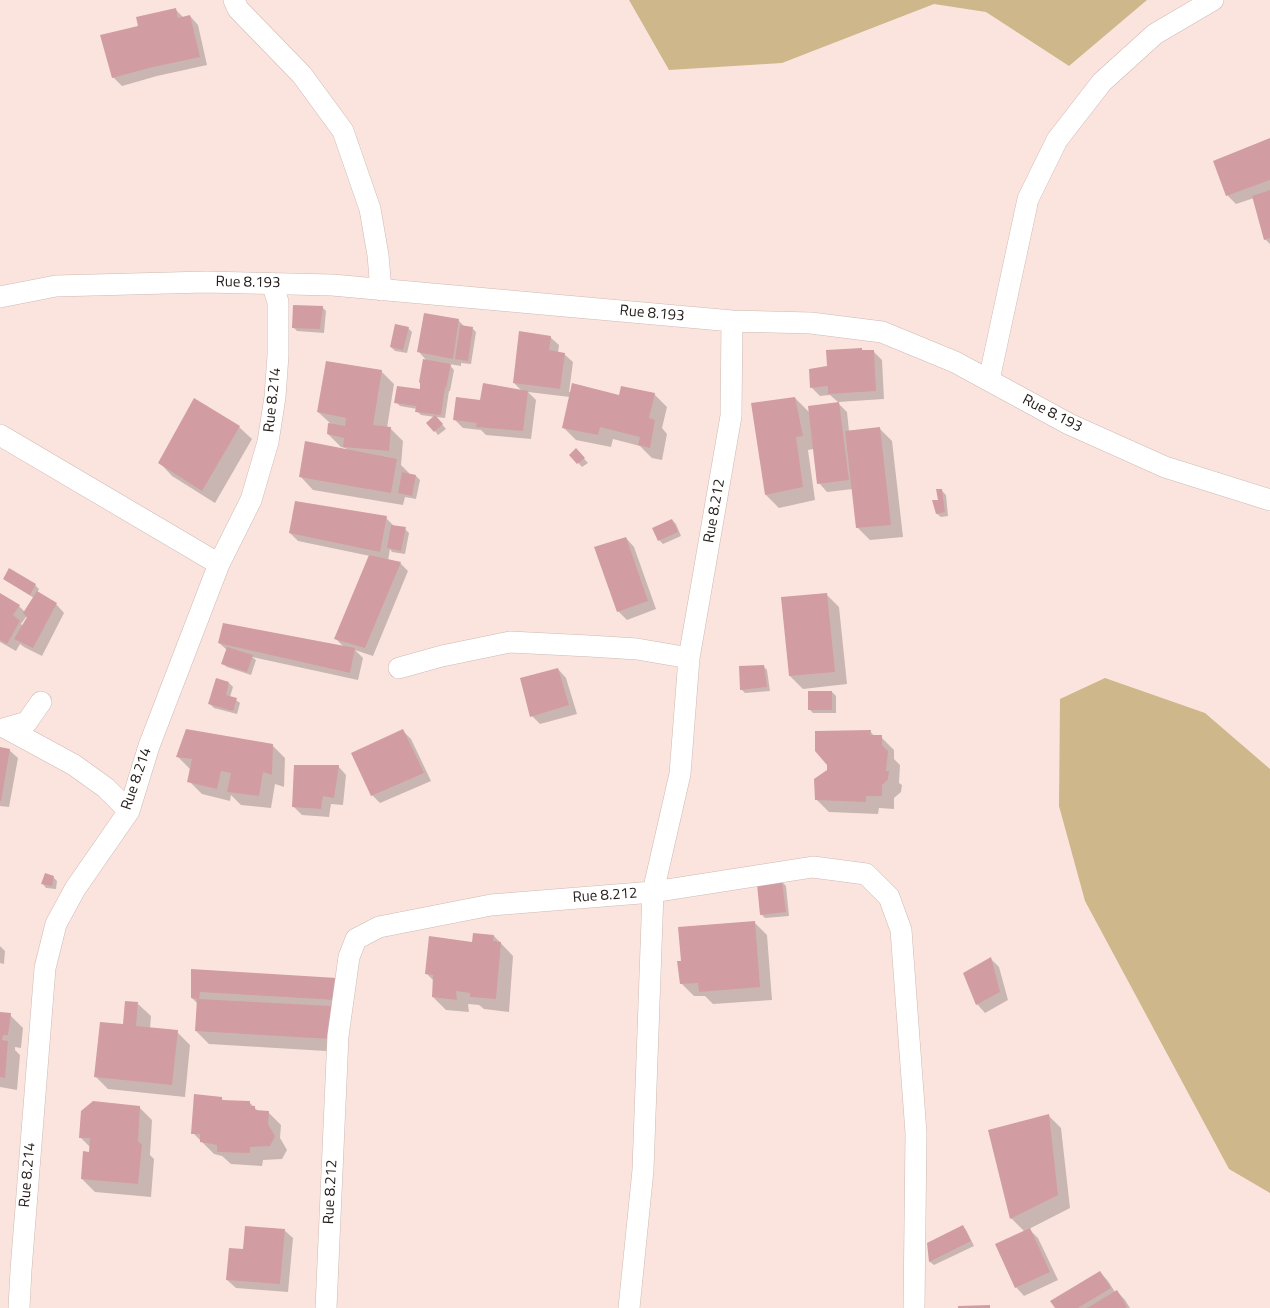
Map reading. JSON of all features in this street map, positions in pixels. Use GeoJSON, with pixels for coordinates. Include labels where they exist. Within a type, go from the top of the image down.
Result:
{"type":"FeatureCollection","features":[{"type":"Feature","properties":{"kind":"street"},"geometry":{"type":"LineString","coordinates":[[234,0],[238,9],[302,75],[343,131],[370,208],[378,255],[381,290]]}},
{"type":"Feature","properties":{"kind":"street"},"geometry":{"type":"LineString","coordinates":[[990,380],[1028,199],[1057,140],[1102,82],[1155,34],[1214,0]]}},
{"type":"Feature","properties":{"kind":"street","name":"Rue 8.193"},"geometry":{"type":"LineString","coordinates":[[0,297],[56,286],[206,282],[332,285],[732,321],[811,323],[882,332],[955,362],[1069,424],[1165,467],[1270,500]]}},
{"type":"Feature","properties":{"kind":"street","name":"Rue 8.214"},"geometry":{"type":"LineString","coordinates":[[19,1308],[20,1270],[45,968],[56,924],[75,889],[129,811],[149,746],[219,564],[251,500],[268,442],[275,397],[278,355],[278,302],[272,283]]}},
{"type":"Feature","properties":{"kind":"street","name":"Rue 8.212"},"geometry":{"type":"LineString","coordinates":[[326,1308],[338,1036],[349,957],[356,939],[379,926],[490,904],[653,892],[680,774],[689,658],[731,416],[732,321]]}},
{"type":"Feature","properties":{"kind":"street"},"geometry":{"type":"LineString","coordinates":[[0,435],[219,564]]}},
{"type":"Feature","properties":{"kind":"street"},"geometry":{"type":"LineString","coordinates":[[399,668],[442,656],[510,642],[637,649],[689,658]]}},
{"type":"Feature","properties":{"kind":"street"},"geometry":{"type":"LineString","coordinates":[[41,702],[27,722],[6,728],[74,765],[106,788],[129,811]]}},
{"type":"Feature","properties":{"kind":"street"},"geometry":{"type":"LineString","coordinates":[[629,1308],[643,1170],[653,892],[813,867],[866,874],[889,897],[901,930],[916,1133],[914,1308]]}},
{"type":"Feature","properties":{"kind":"shaded area"},"geometry":{"type":"Polygon","coordinates":[[[629,0],[1147,0],[1069,66],[986,12],[934,4],[782,63],[669,70],[629,0]]]}},
{"type":"Feature","properties":{"kind":"shaded area"},"geometry":{"type":"Polygon","coordinates":[[[1105,678],[1205,713],[1270,769],[1270,1193],[1229,1169],[1085,901],[1059,806],[1060,699],[1105,678]]]}},
{"type":"Feature","properties":{"kind":"building"},"geometry":{"type":"Polygon","coordinates":[[[176,8],[178,18],[190,15],[200,57],[112,78],[100,35],[138,26],[136,17],[176,8]]]}},
{"type":"Feature","properties":{"kind":"building"},"geometry":{"type":"Polygon","coordinates":[[[1270,138],[1270,180],[1226,196],[1213,161],[1270,138]]]}},
{"type":"Feature","properties":{"kind":"building"},"geometry":{"type":"Polygon","coordinates":[[[1270,190],[1270,238],[1264,240],[1252,196],[1270,190]]]}},
{"type":"Feature","properties":{"kind":"building"},"geometry":{"type":"Polygon","coordinates":[[[293,305],[323,306],[320,329],[292,328],[293,305]]]}},
{"type":"Feature","properties":{"kind":"building"},"geometry":{"type":"Polygon","coordinates":[[[424,313],[459,319],[453,359],[417,352],[424,313]]]}},
{"type":"Feature","properties":{"kind":"building"},"geometry":{"type":"Polygon","coordinates":[[[395,324],[409,327],[403,350],[390,347],[395,324]]]}},
{"type":"Feature","properties":{"kind":"building"},"geometry":{"type":"Polygon","coordinates":[[[460,325],[473,327],[468,361],[455,359],[460,325]]]}},
{"type":"Feature","properties":{"kind":"building"},"geometry":{"type":"Polygon","coordinates":[[[519,331],[551,336],[549,350],[565,353],[560,389],[513,383],[519,331]]]}},
{"type":"Feature","properties":{"kind":"building"},"geometry":{"type":"Polygon","coordinates":[[[862,348],[862,350],[874,350],[876,391],[828,394],[828,386],[810,388],[809,369],[827,366],[826,350],[862,348]]]}},
{"type":"Feature","properties":{"kind":"building"},"geometry":{"type":"Polygon","coordinates":[[[423,359],[451,364],[441,415],[415,412],[418,397],[416,406],[394,403],[397,386],[420,389],[419,382],[423,359]]]}},
{"type":"Feature","properties":{"kind":"building"},"geometry":{"type":"Polygon","coordinates":[[[326,361],[382,370],[373,425],[391,427],[389,451],[343,447],[344,438],[327,434],[328,423],[345,426],[346,418],[317,412],[326,361]]]}},
{"type":"Feature","properties":{"kind":"building"},"geometry":{"type":"Polygon","coordinates":[[[483,383],[528,391],[523,431],[476,427],[477,423],[453,420],[456,397],[480,400],[483,383]]]}},
{"type":"Feature","properties":{"kind":"building"},"geometry":{"type":"Polygon","coordinates":[[[572,383],[619,395],[621,386],[655,393],[649,418],[655,420],[650,448],[638,445],[640,437],[600,427],[598,435],[562,428],[572,383]]]}},
{"type":"Feature","properties":{"kind":"building"},"geometry":{"type":"Polygon","coordinates":[[[795,397],[803,436],[796,437],[803,487],[765,495],[751,403],[795,397]]]}},
{"type":"Feature","properties":{"kind":"building"},"geometry":{"type":"Polygon","coordinates":[[[194,398],[240,426],[202,491],[158,463],[194,398]]]}},
{"type":"Feature","properties":{"kind":"building"},"geometry":{"type":"Polygon","coordinates":[[[839,402],[849,480],[817,484],[808,406],[839,402]]]}},
{"type":"Feature","properties":{"kind":"building"},"geometry":{"type":"Polygon","coordinates":[[[435,415],[443,424],[434,432],[426,423],[435,415]]]}},
{"type":"Feature","properties":{"kind":"building"},"geometry":{"type":"Polygon","coordinates":[[[880,427],[891,525],[856,528],[845,431],[880,427]]]}},
{"type":"Feature","properties":{"kind":"building"},"geometry":{"type":"Polygon","coordinates":[[[305,441],[397,459],[391,493],[299,477],[305,441]]]}},
{"type":"Feature","properties":{"kind":"building"},"geometry":{"type":"Polygon","coordinates":[[[576,448],[585,458],[577,464],[569,455],[576,448]]]}},
{"type":"Feature","properties":{"kind":"building"},"geometry":{"type":"Polygon","coordinates":[[[402,472],[416,475],[412,496],[398,493],[402,472]]]}},
{"type":"Feature","properties":{"kind":"building"},"geometry":{"type":"Polygon","coordinates":[[[936,489],[942,489],[945,512],[936,514],[932,500],[938,500],[936,489]]]}},
{"type":"Feature","properties":{"kind":"building"},"geometry":{"type":"Polygon","coordinates":[[[295,501],[387,516],[380,552],[289,533],[295,501]]]}},
{"type":"Feature","properties":{"kind":"building"},"geometry":{"type":"Polygon","coordinates":[[[672,519],[678,532],[658,541],[652,528],[672,519]]]}},
{"type":"Feature","properties":{"kind":"building"},"geometry":{"type":"Polygon","coordinates":[[[391,525],[406,527],[401,551],[387,548],[391,525]]]}},
{"type":"Feature","properties":{"kind":"building"},"geometry":{"type":"Polygon","coordinates":[[[626,537],[648,601],[617,612],[594,547],[626,537]]]}},
{"type":"Feature","properties":{"kind":"building"},"geometry":{"type":"Polygon","coordinates":[[[369,555],[401,562],[365,648],[334,639],[369,555]]]}},
{"type":"Feature","properties":{"kind":"building"},"geometry":{"type":"Polygon","coordinates":[[[9,568],[36,584],[30,595],[3,579],[9,568]]]}},
{"type":"Feature","properties":{"kind":"building"},"geometry":{"type":"Polygon","coordinates":[[[37,591],[57,603],[33,648],[14,639],[27,617],[23,613],[37,591]]]}},
{"type":"Feature","properties":{"kind":"building"},"geometry":{"type":"Polygon","coordinates":[[[0,593],[20,605],[13,615],[20,621],[7,644],[0,640],[0,593]]]}},
{"type":"Feature","properties":{"kind":"building"},"geometry":{"type":"Polygon","coordinates":[[[827,593],[835,672],[789,676],[781,597],[827,593]]]}},
{"type":"Feature","properties":{"kind":"building"},"geometry":{"type":"Polygon","coordinates":[[[223,623],[355,648],[350,673],[218,643],[223,623]]]}},
{"type":"Feature","properties":{"kind":"building"},"geometry":{"type":"Polygon","coordinates":[[[227,647],[253,655],[247,672],[221,664],[227,647]]]}},
{"type":"Feature","properties":{"kind":"building"},"geometry":{"type":"Polygon","coordinates":[[[764,665],[767,687],[740,690],[739,666],[764,665]]]}},
{"type":"Feature","properties":{"kind":"building"},"geometry":{"type":"Polygon","coordinates":[[[558,668],[569,705],[530,717],[520,678],[558,668]]]}},
{"type":"Feature","properties":{"kind":"building"},"geometry":{"type":"Polygon","coordinates":[[[216,678],[229,682],[226,695],[237,698],[233,711],[208,704],[216,678]]]}},
{"type":"Feature","properties":{"kind":"building"},"geometry":{"type":"Polygon","coordinates":[[[808,691],[832,691],[832,710],[808,710],[808,691]]]}},
{"type":"Feature","properties":{"kind":"building"},"geometry":{"type":"Polygon","coordinates":[[[186,729],[273,744],[272,775],[263,772],[259,796],[227,792],[231,773],[221,771],[217,789],[187,782],[192,759],[176,757],[186,729]]]}},
{"type":"Feature","properties":{"kind":"building"},"geometry":{"type":"Polygon","coordinates":[[[403,729],[424,773],[371,796],[351,753],[403,729]]]}},
{"type":"Feature","properties":{"kind":"building"},"geometry":{"type":"Polygon","coordinates":[[[871,730],[870,735],[882,735],[882,745],[888,751],[886,771],[889,771],[888,779],[882,785],[882,796],[866,796],[866,802],[815,800],[814,779],[827,770],[827,765],[815,751],[815,731],[871,730]]]}},
{"type":"Feature","properties":{"kind":"building"},"geometry":{"type":"Polygon","coordinates":[[[0,747],[10,749],[1,801],[0,801],[0,747]]]}},
{"type":"Feature","properties":{"kind":"building"},"geometry":{"type":"Polygon","coordinates":[[[294,765],[339,765],[334,798],[323,796],[321,809],[292,807],[294,765]]]}},
{"type":"Feature","properties":{"kind":"building"},"geometry":{"type":"Polygon","coordinates":[[[45,873],[54,876],[52,886],[41,884],[45,873]]]}},
{"type":"Feature","properties":{"kind":"building"},"geometry":{"type":"Polygon","coordinates":[[[782,881],[786,912],[760,915],[757,884],[782,881]]]}},
{"type":"Feature","properties":{"kind":"building"},"geometry":{"type":"Polygon","coordinates":[[[755,921],[760,987],[699,992],[698,983],[680,984],[677,961],[681,961],[678,927],[755,921]]]}},
{"type":"Feature","properties":{"kind":"building"},"geometry":{"type":"Polygon","coordinates":[[[473,933],[494,935],[493,941],[501,942],[496,999],[470,997],[470,993],[456,991],[457,1000],[432,997],[433,975],[425,974],[429,936],[472,942],[473,933]]]}},
{"type":"Feature","properties":{"kind":"building"},"geometry":{"type":"Polygon","coordinates":[[[991,957],[1000,992],[976,1005],[963,973],[991,957]]]}},
{"type":"Feature","properties":{"kind":"building"},"geometry":{"type":"Polygon","coordinates":[[[191,969],[337,978],[336,1000],[200,992],[199,999],[332,1006],[330,1039],[195,1031],[197,999],[191,998],[191,969]]]}},
{"type":"Feature","properties":{"kind":"building"},"geometry":{"type":"Polygon","coordinates":[[[125,1001],[138,1002],[136,1026],[178,1030],[172,1085],[94,1077],[100,1022],[123,1024],[125,1001]]]}},
{"type":"Feature","properties":{"kind":"building"},"geometry":{"type":"Polygon","coordinates":[[[0,1012],[11,1013],[8,1035],[3,1035],[2,1040],[8,1041],[5,1078],[0,1077],[0,1012]]]}},
{"type":"Feature","properties":{"kind":"building"},"geometry":{"type":"Polygon","coordinates":[[[194,1094],[222,1097],[222,1100],[250,1101],[250,1106],[255,1106],[255,1110],[269,1111],[268,1124],[275,1136],[270,1146],[250,1147],[250,1153],[217,1152],[217,1145],[200,1142],[200,1134],[191,1134],[194,1094]]]}},
{"type":"Feature","properties":{"kind":"building"},"geometry":{"type":"Polygon","coordinates":[[[93,1101],[140,1106],[138,1141],[142,1145],[138,1184],[81,1179],[83,1151],[89,1152],[90,1138],[79,1138],[81,1111],[93,1101]]]}},
{"type":"Feature","properties":{"kind":"building"},"geometry":{"type":"Polygon","coordinates":[[[1049,1114],[1058,1195],[1010,1219],[988,1130],[1049,1114]]]}},
{"type":"Feature","properties":{"kind":"building"},"geometry":{"type":"Polygon","coordinates":[[[963,1225],[971,1241],[929,1262],[927,1243],[963,1225]]]}},
{"type":"Feature","properties":{"kind":"building"},"geometry":{"type":"Polygon","coordinates":[[[245,1226],[285,1229],[280,1284],[226,1280],[229,1248],[243,1249],[245,1226]]]}},
{"type":"Feature","properties":{"kind":"building"},"geometry":{"type":"Polygon","coordinates":[[[1030,1228],[1050,1272],[1015,1288],[995,1244],[1030,1228]]]}},
{"type":"Feature","properties":{"kind":"building"},"geometry":{"type":"Polygon","coordinates":[[[1100,1271],[1111,1288],[1078,1308],[1055,1308],[1050,1301],[1100,1271]]]}},
{"type":"Feature","properties":{"kind":"building"},"geometry":{"type":"Polygon","coordinates":[[[1117,1290],[1127,1307],[1087,1308],[1117,1290]]]}},
{"type":"Feature","properties":{"kind":"building"},"geometry":{"type":"Polygon","coordinates":[[[990,1305],[990,1308],[958,1308],[958,1306],[990,1305]]]}}]}
